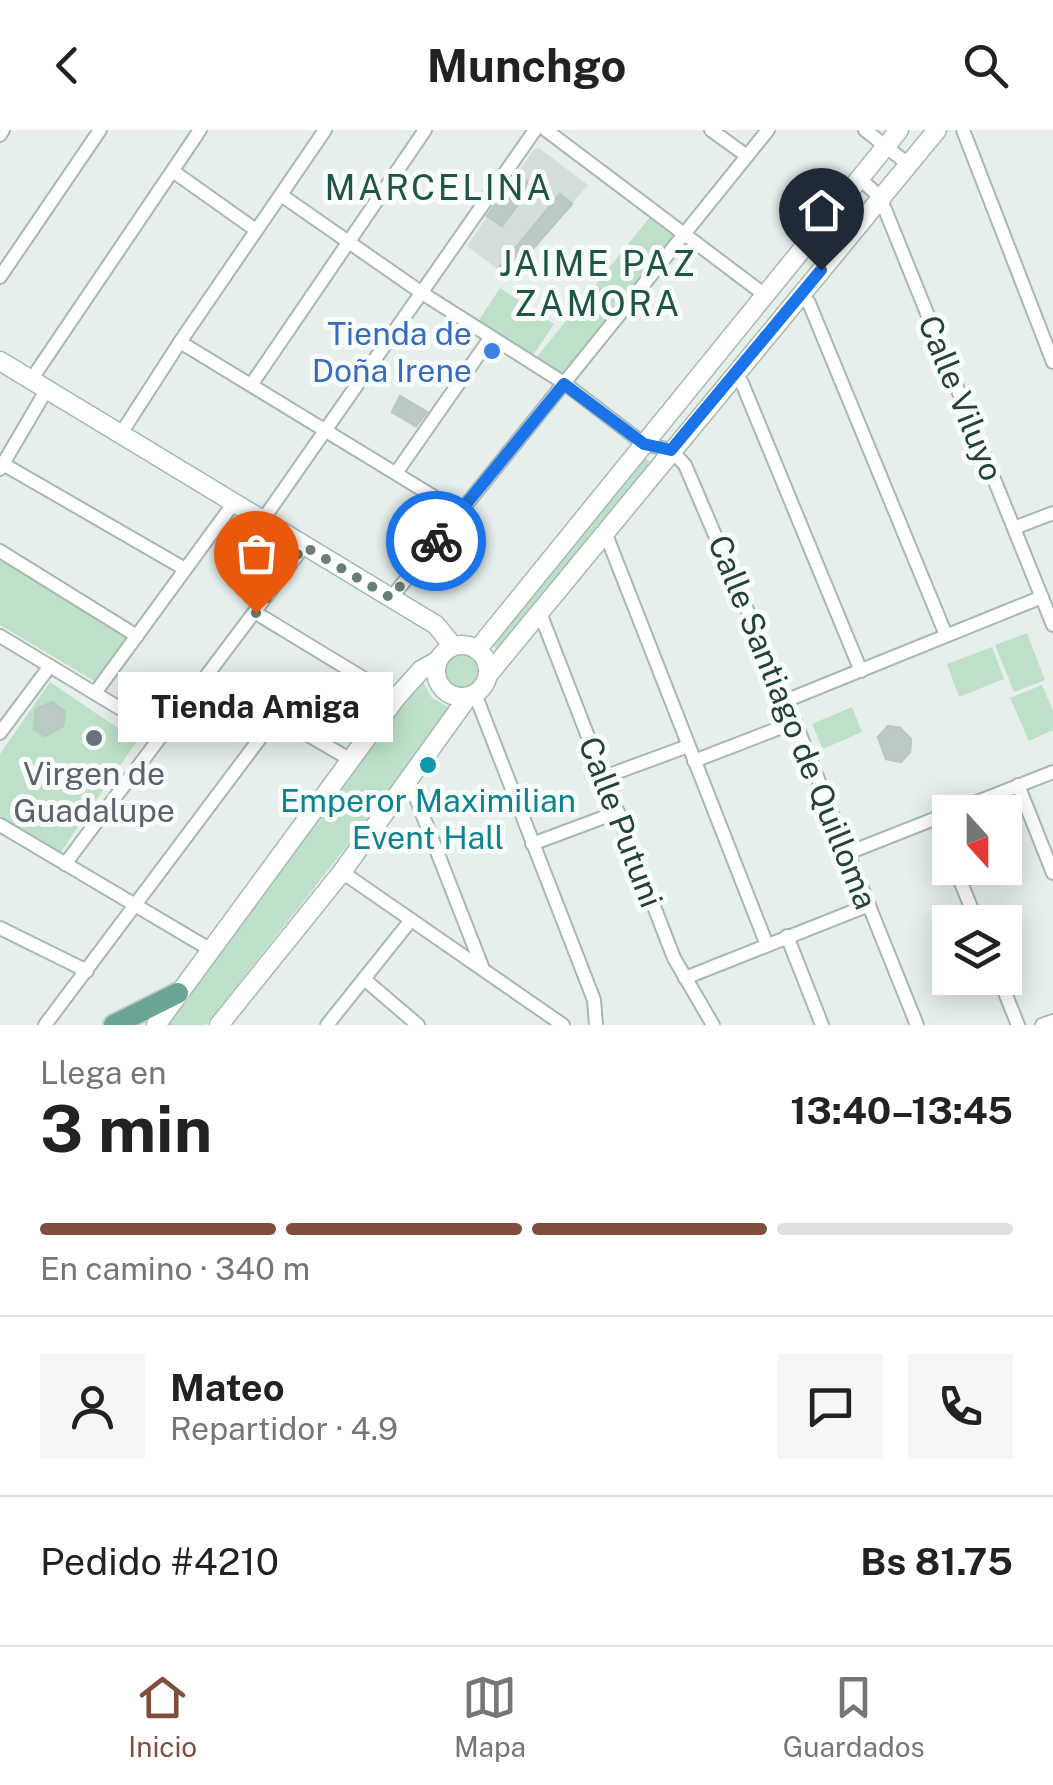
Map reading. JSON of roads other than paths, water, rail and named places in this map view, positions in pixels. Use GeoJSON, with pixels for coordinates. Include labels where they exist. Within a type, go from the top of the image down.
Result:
{"type":"FeatureCollection","features":[{"type":"Feature","properties":{"kind":"main road"},"geometry":{"type":"LineString","coordinates":[[477,650],[899,130]]}},
{"type":"Feature","properties":{"kind":"main road"},"geometry":{"type":"LineString","coordinates":[[219,1025],[342,872],[471,696],[485,684],[488,675],[671,450],[938,130]]}},
{"type":"Feature","properties":{"kind":"main road"},"geometry":{"type":"LineString","coordinates":[[0,361],[436,625],[453,646]]}},
{"type":"Feature","properties":{"kind":"main road"},"geometry":{"type":"LineString","coordinates":[[156,1025],[396,698],[421,670],[453,646],[466,645],[484,657],[488,675]]}},
{"type":"Feature","properties":{"kind":"main road"},"geometry":{"type":"LineString","coordinates":[[437,661],[439,685],[451,696],[471,696]]}},
{"type":"Feature","properties":{"kind":"main road"},"geometry":{"type":"LineString","coordinates":[[114,1025],[178,993]]}},
{"type":"Feature","properties":{"kind":"street"},"geometry":{"type":"LineString","coordinates":[[0,276],[100,130]]}},
{"type":"Feature","properties":{"kind":"street"},"geometry":{"type":"LineString","coordinates":[[185,569],[2,466],[39,385],[200,130]]}},
{"type":"Feature","properties":{"kind":"street"},"geometry":{"type":"LineString","coordinates":[[120,435],[326,130]]}},
{"type":"Feature","properties":{"kind":"street"},"geometry":{"type":"LineString","coordinates":[[250,386],[425,130]]}},
{"type":"Feature","properties":{"kind":"street"},"geometry":{"type":"LineString","coordinates":[[262,521],[535,130]]}},
{"type":"Feature","properties":{"kind":"street"},"geometry":{"type":"LineString","coordinates":[[546,130],[764,296]]}},
{"type":"Feature","properties":{"kind":"street"},"geometry":{"type":"LineString","coordinates":[[711,130],[747,156]]}},
{"type":"Feature","properties":{"kind":"street"},"geometry":{"type":"LineString","coordinates":[[391,598],[768,130]]}},
{"type":"Feature","properties":{"kind":"street"},"geometry":{"type":"LineString","coordinates":[[865,130],[908,164]]}},
{"type":"Feature","properties":{"kind":"street"},"geometry":{"type":"LineString","coordinates":[[963,130],[1053,362]]}},
{"type":"Feature","properties":{"kind":"street"},"geometry":{"type":"LineString","coordinates":[[174,172],[256,230]]}},
{"type":"Feature","properties":{"kind":"street","name":"Calle Viluyo"},"geometry":{"type":"LineString","coordinates":[[859,178],[880,197],[1053,625]]}},
{"type":"Feature","properties":{"kind":"street"},"geometry":{"type":"LineString","coordinates":[[281,195],[422,293],[564,384],[644,444],[671,450]]}},
{"type":"Feature","properties":{"kind":"street"},"geometry":{"type":"LineString","coordinates":[[801,294],[810,304],[946,635]]}},
{"type":"Feature","properties":{"kind":"street"},"geometry":{"type":"LineString","coordinates":[[396,473],[491,336]]}},
{"type":"Feature","properties":{"kind":"street"},"geometry":{"type":"LineString","coordinates":[[180,342],[459,512]]}},
{"type":"Feature","properties":{"kind":"street"},"geometry":{"type":"LineString","coordinates":[[734,373],[742,383],[861,670]]}},
{"type":"Feature","properties":{"kind":"street","name":"Calle Santiago de Quilloma"},"geometry":{"type":"LineString","coordinates":[[671,450],[686,465],[695,484],[918,1025]]}},
{"type":"Feature","properties":{"kind":"street"},"geometry":{"type":"LineString","coordinates":[[95,693],[233,504]]}},
{"type":"Feature","properties":{"kind":"street"},"geometry":{"type":"LineString","coordinates":[[1014,528],[1053,512]]}},
{"type":"Feature","properties":{"kind":"street"},"geometry":{"type":"LineString","coordinates":[[605,532],[766,945]]}},
{"type":"Feature","properties":{"kind":"street"},"geometry":{"type":"LineString","coordinates":[[65,864],[304,546]]}},
{"type":"Feature","properties":{"kind":"street"},"geometry":{"type":"LineString","coordinates":[[0,551],[136,636]]}},
{"type":"Feature","properties":{"kind":"street"},"geometry":{"type":"LineString","coordinates":[[786,701],[1042,597]]}},
{"type":"Feature","properties":{"kind":"street"},"geometry":{"type":"LineString","coordinates":[[256,613],[396,698]]}},
{"type":"Feature","properties":{"kind":"street","name":"Calle Putuni"},"geometry":{"type":"LineString","coordinates":[[540,613],[674,958],[714,1025]]}},
{"type":"Feature","properties":{"kind":"street"},"geometry":{"type":"LineString","coordinates":[[0,636],[164,735]]}},
{"type":"Feature","properties":{"kind":"street"},"geometry":{"type":"LineString","coordinates":[[0,733],[50,666]]}},
{"type":"Feature","properties":{"kind":"street"},"geometry":{"type":"LineString","coordinates":[[208,676],[351,760]]}},
{"type":"Feature","properties":{"kind":"street"},"geometry":{"type":"LineString","coordinates":[[471,696],[594,1000],[596,1025]]}},
{"type":"Feature","properties":{"kind":"street"},"geometry":{"type":"LineString","coordinates":[[46,1025],[276,717]]}},
{"type":"Feature","properties":{"kind":"street"},"geometry":{"type":"LineString","coordinates":[[694,761],[795,722]]}},
{"type":"Feature","properties":{"kind":"street"},"geometry":{"type":"LineString","coordinates":[[604,777],[688,746]]}},
{"type":"Feature","properties":{"kind":"street"},"geometry":{"type":"LineString","coordinates":[[993,795],[1053,772]]}},
{"type":"Feature","properties":{"kind":"street"},"geometry":{"type":"LineString","coordinates":[[408,780],[484,972]]}},
{"type":"Feature","properties":{"kind":"street"},"geometry":{"type":"LineString","coordinates":[[1018,785],[1053,872]]}},
{"type":"Feature","properties":{"kind":"street"},"geometry":{"type":"LineString","coordinates":[[532,844],[618,812]]}},
{"type":"Feature","properties":{"kind":"street"},"geometry":{"type":"LineString","coordinates":[[848,853],[932,820]]}},
{"type":"Feature","properties":{"kind":"street"},"geometry":{"type":"LineString","coordinates":[[0,826],[211,950]]}},
{"type":"Feature","properties":{"kind":"street"},"geometry":{"type":"LineString","coordinates":[[342,872],[563,1025]]}},
{"type":"Feature","properties":{"kind":"street"},"geometry":{"type":"LineString","coordinates":[[685,978],[868,905]]}},
{"type":"Feature","properties":{"kind":"street"},"geometry":{"type":"LineString","coordinates":[[327,1025],[411,920]]}},
{"type":"Feature","properties":{"kind":"street"},"geometry":{"type":"LineString","coordinates":[[0,928],[86,971]]}},
{"type":"Feature","properties":{"kind":"street"},"geometry":{"type":"LineString","coordinates":[[786,936],[822,1025]]}},
{"type":"Feature","properties":{"kind":"street"},"geometry":{"type":"LineString","coordinates":[[364,979],[418,1025]]}},
{"type":"Feature","properties":{"kind":"street"},"geometry":{"type":"LineString","coordinates":[[1006,995],[1018,1025]]}},
{"type":"Feature","properties":{"kind":"street"},"geometry":{"type":"LineString","coordinates":[[1042,1025],[1053,1021]]}},
{"type":"Feature","properties":{"kind":"place","name":"Tienda de Doña Irene"},"geometry":{"type":"Point","coordinates":[492,351]}},
{"type":"Feature","properties":{"kind":"place","name":"Tienda Amiga"},"geometry":{"type":"Point","coordinates":[256,613]}},
{"type":"Feature","properties":{"kind":"place","name":"Virgen de Guadalupe"},"geometry":{"type":"Point","coordinates":[94,738]}},
{"type":"Feature","properties":{"kind":"place","name":"Emperor Maximilian Event Hall"},"geometry":{"type":"Point","coordinates":[428,765]}},
{"type":"Feature","properties":{"kind":"district","name":"MARCELINA"},"geometry":{"type":"Point","coordinates":[439,187]}},
{"type":"Feature","properties":{"kind":"district","name":"JAIME PAZ ZAMORA"},"geometry":{"type":"Point","coordinates":[598,283]}}]}
